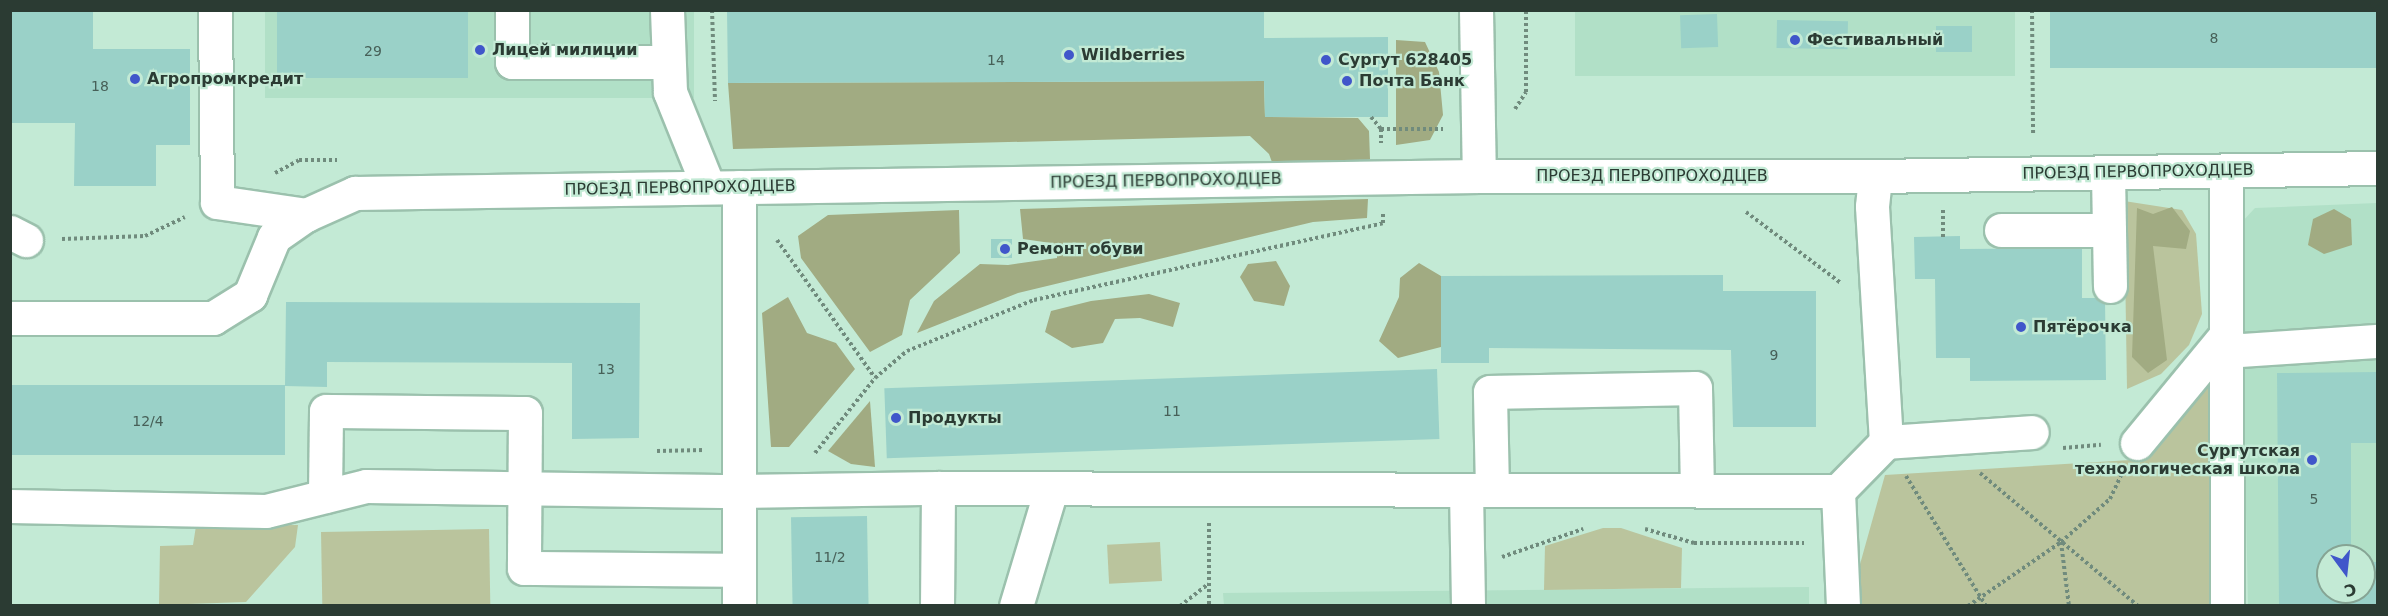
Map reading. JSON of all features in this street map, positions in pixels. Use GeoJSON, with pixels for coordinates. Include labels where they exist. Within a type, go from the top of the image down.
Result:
{"type":"FeatureCollection","features":[{"type":"Feature","properties":{"kind":"street"},"geometry":{"type":"LineString","coordinates":[[215,10],[217,202],[306,215]]}},
{"type":"Feature","properties":{"kind":"street"},"geometry":{"type":"LineString","coordinates":[[512,10],[512,62],[666,62]]}},
{"type":"Feature","properties":{"kind":"street"},"geometry":{"type":"LineString","coordinates":[[666,10],[666,62],[670,92],[724,187],[739,491],[739,606]]}},
{"type":"Feature","properties":{"kind":"street"},"geometry":{"type":"LineString","coordinates":[[1476,10],[1479,176]]}},
{"type":"Feature","properties":{"kind":"street","name":"ПРОЕЗД ПЕРВОПРОХОДЦЕВ"},"geometry":{"type":"LineString","coordinates":[[10,318],[213,318],[250,295],[274,237],[306,215],[355,193],[1381,177],[1875,176],[2378,168]]}},
{"type":"Feature","properties":{"kind":"street"},"geometry":{"type":"LineString","coordinates":[[2226,171],[2227,606]]}},
{"type":"Feature","properties":{"kind":"street"},"geometry":{"type":"LineString","coordinates":[[2108,172],[2110,286]]}},
{"type":"Feature","properties":{"kind":"street"},"geometry":{"type":"LineString","coordinates":[[1875,176],[1872,206],[1886,442]]}},
{"type":"Feature","properties":{"kind":"street"},"geometry":{"type":"LineString","coordinates":[[2001,230],[2109,230]]}},
{"type":"Feature","properties":{"kind":"street"},"geometry":{"type":"LineString","coordinates":[[2137,443],[2226,343],[2378,341]]}},
{"type":"Feature","properties":{"kind":"street"},"geometry":{"type":"LineString","coordinates":[[1468,606],[1467,570],[1490,392],[1695,388],[1697,490]]}},
{"type":"Feature","properties":{"kind":"street"},"geometry":{"type":"LineString","coordinates":[[325,496],[326,411],[525,413],[524,568],[739,570]]}},
{"type":"Feature","properties":{"kind":"street"},"geometry":{"type":"LineString","coordinates":[[10,506],[266,511],[366,486],[739,491],[938,488],[1838,491],[1886,442],[2032,432]]}},
{"type":"Feature","properties":{"kind":"street"},"geometry":{"type":"LineString","coordinates":[[937,606],[938,488]]}},
{"type":"Feature","properties":{"kind":"street"},"geometry":{"type":"LineString","coordinates":[[1016,606],[1051,489]]}},
{"type":"Feature","properties":{"kind":"street"},"geometry":{"type":"LineString","coordinates":[[1838,491],[1843,606]]}},
{"type":"Feature","properties":{"kind":"path"},"geometry":{"type":"LineString","coordinates":[[1509,118],[1526,92],[1526,10]]}},
{"type":"Feature","properties":{"kind":"path"},"geometry":{"type":"LineString","coordinates":[[2032,10],[2034,140]]}},
{"type":"Feature","properties":{"kind":"path"},"geometry":{"type":"LineString","coordinates":[[784,490],[876,378],[908,351],[1034,300],[1383,223],[1381,129],[1371,117]]}},
{"type":"Feature","properties":{"kind":"path"},"geometry":{"type":"LineString","coordinates":[[1737,206],[1848,289]]}},
{"type":"Feature","properties":{"kind":"path"},"geometry":{"type":"LineString","coordinates":[[1943,220],[1943,237]]}},
{"type":"Feature","properties":{"kind":"path"},"geometry":{"type":"LineString","coordinates":[[1886,442],[1986,606]]}},
{"type":"Feature","properties":{"kind":"path"},"geometry":{"type":"LineString","coordinates":[[1968,606],[2061,542],[2110,499],[2137,443]]}},
{"type":"Feature","properties":{"kind":"path"},"geometry":{"type":"LineString","coordinates":[[1976,470],[2138,606]]}},
{"type":"Feature","properties":{"kind":"path"},"geometry":{"type":"LineString","coordinates":[[1209,489],[1209,606]]}},
{"type":"Feature","properties":{"kind":"path"},"geometry":{"type":"LineString","coordinates":[[1467,570],[1594,526]]}},
{"type":"Feature","properties":{"kind":"path"},"geometry":{"type":"LineString","coordinates":[[1640,527],[1694,543],[1806,543]]}},
{"type":"Feature","properties":{"kind":"path"},"geometry":{"type":"LineString","coordinates":[[2061,542],[2069,606]]}},
{"type":"Feature","properties":{"kind":"path"},"geometry":{"type":"LineString","coordinates":[[1180,606],[1209,583]]}},
{"type":"Feature","properties":{"kind":"shaded area","name":"Лицей милиции"},"geometry":{"type":"Polygon","coordinates":[[[265,11],[694,11],[694,98],[265,98],[265,11]]]}},
{"type":"Feature","properties":{"kind":"shaded area","name":"Фестивальный"},"geometry":{"type":"Polygon","coordinates":[[[1575,11],[2015,11],[2015,76],[1575,76],[1575,11]]]}},
{"type":"Feature","properties":{"kind":"shaded area"},"geometry":{"type":"Polygon","coordinates":[[[1396,40],[1425,42],[1439,72],[1443,115],[1430,140],[1396,145],[1396,40]]]}},
{"type":"Feature","properties":{"kind":"shaded area"},"geometry":{"type":"Polygon","coordinates":[[[1264,81],[1265,117],[1358,118],[1369,131],[1370,159],[1358,174],[1276,173],[1269,154],[1250,136],[733,149],[728,83],[1264,81]]]}},
{"type":"Feature","properties":{"kind":"shaded area"},"geometry":{"type":"Polygon","coordinates":[[[1368,199],[1367,218],[1313,222],[1018,293],[917,333],[934,301],[980,264],[1008,265],[1057,258],[1058,244],[1023,239],[1020,209],[1368,199]]]}},
{"type":"Feature","properties":{"kind":"shaded area"},"geometry":{"type":"Polygon","coordinates":[[[2124,201],[2182,210],[2196,234],[2202,314],[2189,345],[2161,374],[2127,389],[2124,201]]]}},
{"type":"Feature","properties":{"kind":"shaded area","name":"Сургутская технологическая школа"},"geometry":{"type":"Polygon","coordinates":[[[2377,203],[2377,605],[2248,605],[2240,224],[2255,208],[2377,203]]]}},
{"type":"Feature","properties":{"kind":"shaded area"},"geometry":{"type":"Polygon","coordinates":[[[2172,207],[2190,231],[2186,249],[2153,246],[2167,360],[2148,373],[2132,357],[2137,208],[2153,214],[2172,207]]]}},
{"type":"Feature","properties":{"kind":"shaded area"},"geometry":{"type":"Polygon","coordinates":[[[2334,209],[2351,219],[2352,245],[2324,254],[2308,245],[2313,219],[2334,209]]]}},
{"type":"Feature","properties":{"kind":"shaded area"},"geometry":{"type":"Polygon","coordinates":[[[959,210],[960,253],[910,300],[902,335],[870,352],[801,258],[798,236],[828,215],[959,210]]]}},
{"type":"Feature","properties":{"kind":"shaded area"},"geometry":{"type":"Polygon","coordinates":[[[1276,261],[1290,286],[1284,306],[1254,301],[1240,277],[1248,264],[1276,261]]]}},
{"type":"Feature","properties":{"kind":"shaded area"},"geometry":{"type":"Polygon","coordinates":[[[1419,263],[1441,276],[1441,347],[1398,358],[1379,341],[1399,297],[1400,278],[1419,263]]]}},
{"type":"Feature","properties":{"kind":"shaded area"},"geometry":{"type":"Polygon","coordinates":[[[1149,294],[1180,303],[1173,327],[1140,318],[1115,319],[1103,343],[1072,348],[1045,332],[1051,311],[1091,301],[1149,294]]]}},
{"type":"Feature","properties":{"kind":"shaded area"},"geometry":{"type":"Polygon","coordinates":[[[788,297],[807,333],[836,343],[855,369],[789,447],[771,447],[762,313],[788,297]]]}},
{"type":"Feature","properties":{"kind":"shaded area"},"geometry":{"type":"Polygon","coordinates":[[[2209,385],[2210,605],[1857,605],[1857,575],[1885,475],[2147,459],[2194,392],[2209,385]]]}},
{"type":"Feature","properties":{"kind":"shaded area"},"geometry":{"type":"Polygon","coordinates":[[[870,401],[875,467],[851,464],[828,451],[870,401]]]}},
{"type":"Feature","properties":{"kind":"shaded area"},"geometry":{"type":"Polygon","coordinates":[[[298,525],[295,547],[246,602],[159,605],[160,546],[193,545],[196,526],[298,525]]]}},
{"type":"Feature","properties":{"kind":"shaded area"},"geometry":{"type":"Polygon","coordinates":[[[1603,528],[1621,528],[1682,548],[1681,588],[1544,590],[1545,546],[1603,528]]]}},
{"type":"Feature","properties":{"kind":"shaded area"},"geometry":{"type":"Polygon","coordinates":[[[489,529],[490,605],[322,606],[321,532],[489,529]]]}},
{"type":"Feature","properties":{"kind":"shaded area"},"geometry":{"type":"Polygon","coordinates":[[[1160,542],[1162,581],[1109,584],[1107,545],[1160,542]]]}},
{"type":"Feature","properties":{"kind":"shaded area"},"geometry":{"type":"Polygon","coordinates":[[[1809,587],[1809,605],[1224,606],[1223,593],[1809,587]]]}},
{"type":"Feature","properties":{"kind":"building"},"geometry":{"type":"Polygon","coordinates":[[[10,10],[93,10],[93,49],[190,49],[190,145],[156,145],[156,186],[74,186],[75,123],[10,123],[10,10]]]}},
{"type":"Feature","properties":{"kind":"building"},"geometry":{"type":"Polygon","coordinates":[[[277,10],[468,10],[468,78],[277,78],[277,10]]]}},
{"type":"Feature","properties":{"kind":"building"},"geometry":{"type":"Polygon","coordinates":[[[727,10],[1264,10],[1264,38],[1388,37],[1388,117],[1265,117],[1264,81],[728,83],[727,10]]]}},
{"type":"Feature","properties":{"kind":"building"},"geometry":{"type":"Polygon","coordinates":[[[2050,10],[2378,10],[2378,68],[2050,68],[2050,10]]]}},
{"type":"Feature","properties":{"kind":"building"},"geometry":{"type":"Polygon","coordinates":[[[1717,14],[1718,47],[1681,48],[1680,15],[1717,14]]]}},
{"type":"Feature","properties":{"kind":"building"},"geometry":{"type":"Polygon","coordinates":[[[1777,20],[1848,21],[1848,49],[1777,48],[1777,20]]]}},
{"type":"Feature","properties":{"kind":"building"},"geometry":{"type":"Polygon","coordinates":[[[1936,26],[1972,26],[1972,52],[1936,52],[1936,26]]]}},
{"type":"Feature","properties":{"kind":"building","name":"Пятёрочка"},"geometry":{"type":"Polygon","coordinates":[[[1960,236],[1960,249],[2082,248],[2082,298],[2105,298],[2106,380],[1970,381],[1970,358],[1936,358],[1935,279],[1915,279],[1914,237],[1960,236]]]}},
{"type":"Feature","properties":{"kind":"building"},"geometry":{"type":"Polygon","coordinates":[[[991,239],[1012,239],[1012,258],[991,258],[991,239]]]}},
{"type":"Feature","properties":{"kind":"building"},"geometry":{"type":"Polygon","coordinates":[[[1723,275],[1723,291],[1816,291],[1816,427],[1733,427],[1731,350],[1489,348],[1489,363],[1441,363],[1441,276],[1723,275]]]}},
{"type":"Feature","properties":{"kind":"building"},"geometry":{"type":"Polygon","coordinates":[[[286,302],[640,303],[639,438],[572,439],[572,363],[327,362],[327,387],[285,386],[286,302]]]}},
{"type":"Feature","properties":{"kind":"building"},"geometry":{"type":"Polygon","coordinates":[[[1437,369],[1439,439],[887,458],[884,388],[1437,369]]]}},
{"type":"Feature","properties":{"kind":"building"},"geometry":{"type":"Polygon","coordinates":[[[2378,372],[2378,443],[2351,443],[2351,544],[2316,544],[2316,604],[2376,604],[2376,562],[2378,562],[2378,606],[2279,606],[2277,373],[2378,372]]]}},
{"type":"Feature","properties":{"kind":"building"},"geometry":{"type":"Polygon","coordinates":[[[10,385],[285,385],[285,455],[10,455],[10,385]]]}},
{"type":"Feature","properties":{"kind":"building"},"geometry":{"type":"Polygon","coordinates":[[[867,516],[869,606],[793,606],[791,517],[867,516]]]}},
{"type":"Feature","properties":{"kind":"place","name":"Фестивальный"},"geometry":{"type":"Point","coordinates":[1795,40]}},
{"type":"Feature","properties":{"kind":"place","name":"Лицей милиции"},"geometry":{"type":"Point","coordinates":[480,50]}},
{"type":"Feature","properties":{"kind":"place","name":"Wildberries"},"geometry":{"type":"Point","coordinates":[1069,55]}},
{"type":"Feature","properties":{"kind":"place","name":"Сургут 628405"},"geometry":{"type":"Point","coordinates":[1326,60]}},
{"type":"Feature","properties":{"kind":"place","name":"Агропромкредит"},"geometry":{"type":"Point","coordinates":[135,79]}},
{"type":"Feature","properties":{"kind":"place","name":"Почта Банк"},"geometry":{"type":"Point","coordinates":[1347,81]}},
{"type":"Feature","properties":{"kind":"place","name":"Ремонт обуви"},"geometry":{"type":"Point","coordinates":[1005,249]}},
{"type":"Feature","properties":{"kind":"place","name":"Пятёрочка"},"geometry":{"type":"Point","coordinates":[2021,327]}},
{"type":"Feature","properties":{"kind":"place","name":"Продукты"},"geometry":{"type":"Point","coordinates":[896,418]}},
{"type":"Feature","properties":{"kind":"place","name":"Сургутская технологическая школа"},"geometry":{"type":"Point","coordinates":[2312,460]}}]}
